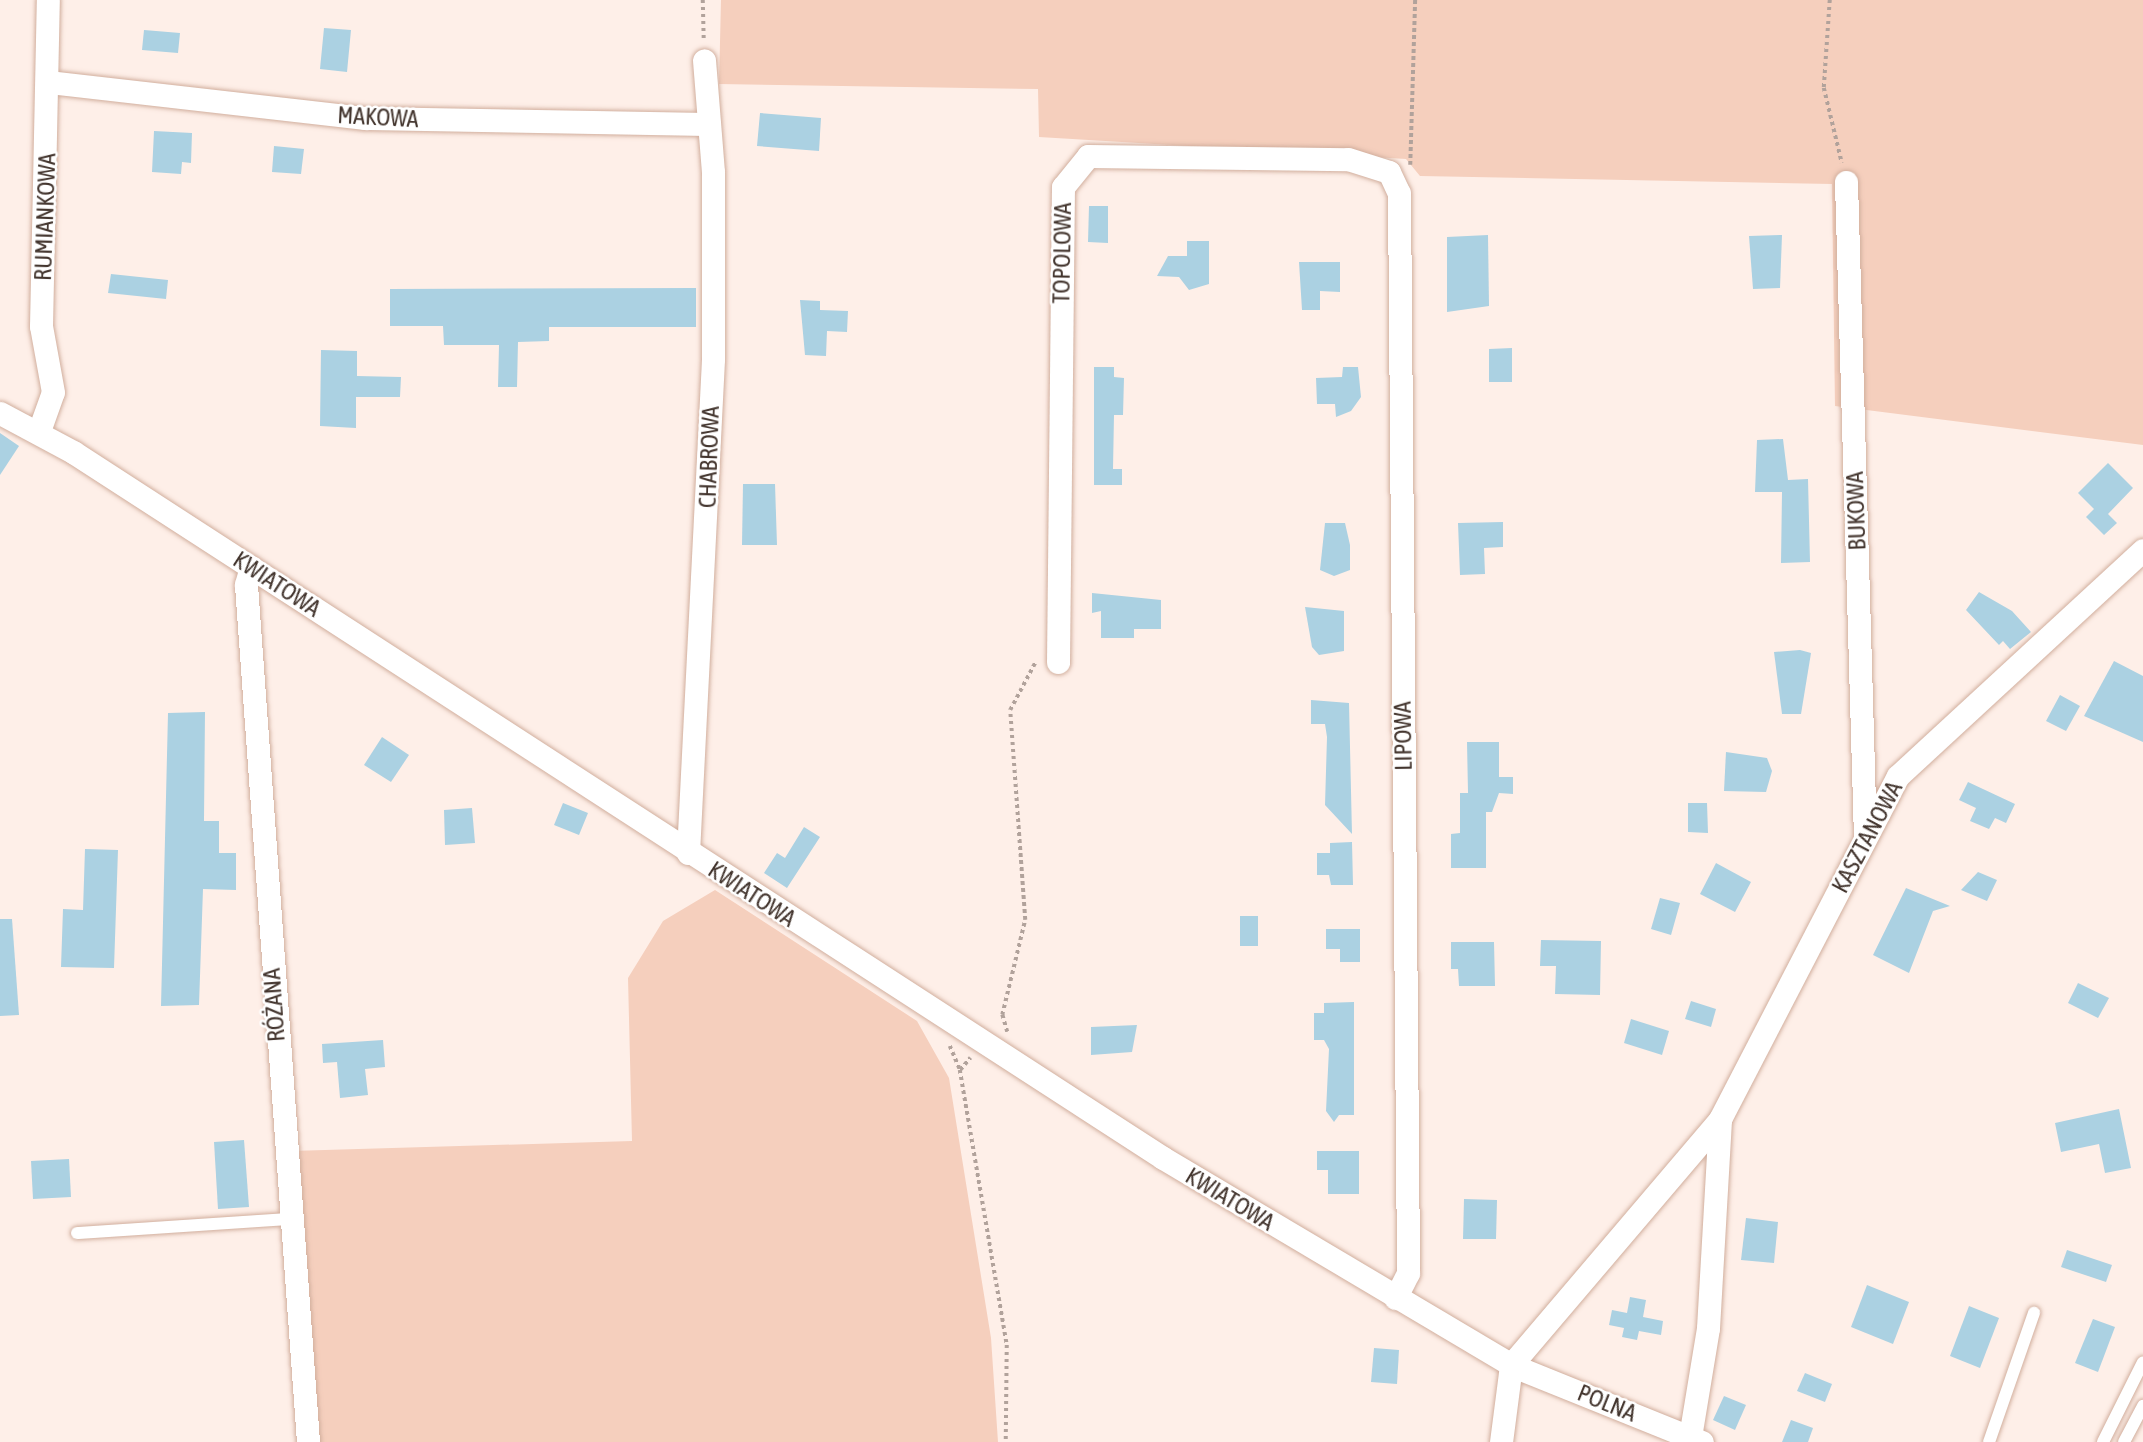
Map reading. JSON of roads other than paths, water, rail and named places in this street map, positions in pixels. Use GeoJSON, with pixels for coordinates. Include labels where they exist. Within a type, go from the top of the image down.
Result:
{"type":"FeatureCollection","features":[{"type":"Feature","properties":{"kind":"street","name":"RUMIANKOWA"},"geometry":{"type":"LineString","coordinates":[[39,431],[53,393],[41,326],[48,0]]}},
{"type":"Feature","properties":{"kind":"street","name":"CHABROWA"},"geometry":{"type":"LineString","coordinates":[[688,853],[713,359],[709,124],[704,60]]}},
{"type":"Feature","properties":{"kind":"street","name":"MAKOWA"},"geometry":{"type":"LineString","coordinates":[[48,82],[365,118],[709,124]]}},
{"type":"Feature","properties":{"kind":"street","name":"TOPOLOWA"},"geometry":{"type":"LineString","coordinates":[[1058,662],[1063,187],[1088,156],[1348,159],[1394,183]]}},
{"type":"Feature","properties":{"kind":"street","name":"BUKOWA"},"geometry":{"type":"LineString","coordinates":[[1846,182],[1866,840]]}},
{"type":"Feature","properties":{"kind":"street","name":"LIPOWA"},"geometry":{"type":"LineString","coordinates":[[1394,183],[1408,1273],[1395,1298]]}},
{"type":"Feature","properties":{"kind":"street","name":"KWIATOWA"},"geometry":{"type":"LineString","coordinates":[[0,413],[39,431],[1017,1064],[1395,1298],[1511,1365]]}},
{"type":"Feature","properties":{"kind":"street","name":"KASZTANOWA"},"geometry":{"type":"LineString","coordinates":[[1511,1365],[1720,1119],[1898,776],[2141,554]]}},
{"type":"Feature","properties":{"kind":"street","name":"RÓŻANA"},"geometry":{"type":"LineString","coordinates":[[251,567],[246,585],[308,1442]]}},
{"type":"Feature","properties":{"kind":"street","name":"KASZTANOWA"},"geometry":{"type":"LineString","coordinates":[[1696,1439],[1708,1328],[1720,1119]]}},
{"type":"Feature","properties":{"kind":"street","name":"POLNA"},"geometry":{"type":"LineString","coordinates":[[1511,1365],[1696,1439]]}},
{"type":"Feature","properties":{"kind":"street"},"geometry":{"type":"LineString","coordinates":[[1501,1442],[1511,1365]]}},
{"type":"Feature","properties":{"kind":"lane"},"geometry":{"type":"LineString","coordinates":[[77,1233],[290,1219]]}},
{"type":"Feature","properties":{"kind":"lane"},"geometry":{"type":"LineString","coordinates":[[1989,1442],[2034,1313]]}},
{"type":"Feature","properties":{"kind":"lane"},"geometry":{"type":"LineString","coordinates":[[2103,1442],[2143,1362]]}},
{"type":"Feature","properties":{"kind":"lane"},"geometry":{"type":"LineString","coordinates":[[2124,1442],[2143,1406]]}}]}
